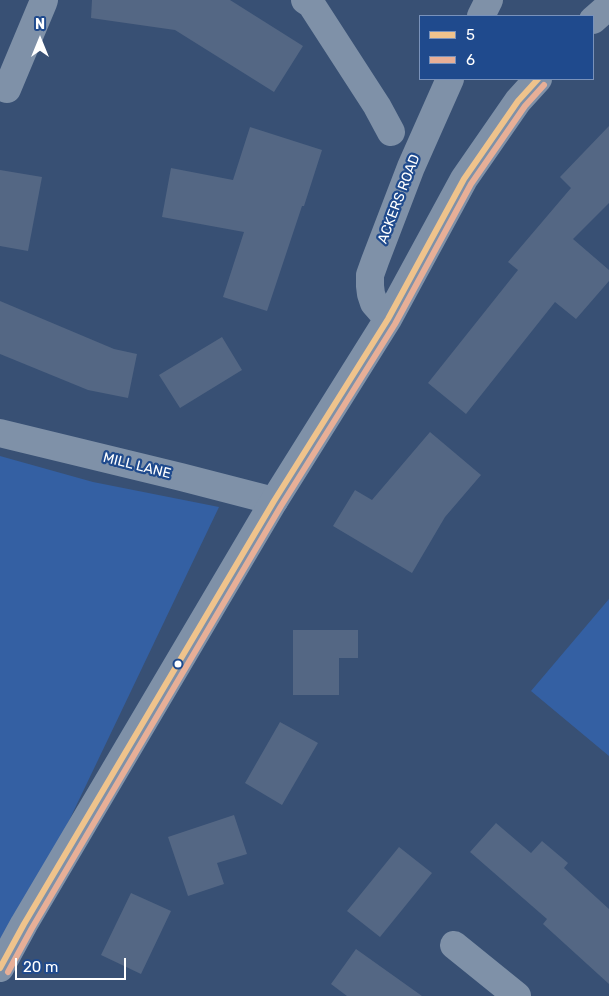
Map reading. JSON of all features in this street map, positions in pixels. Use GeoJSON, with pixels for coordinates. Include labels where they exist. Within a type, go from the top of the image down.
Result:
{"type":"FeatureCollection","features":[{"type":"Feature","properties":{"kind":"street"},"geometry":{"type":"LineString","coordinates":[[7,89],[44,0]]}},
{"type":"Feature","properties":{"kind":"street"},"geometry":{"type":"LineString","coordinates":[[305,0],[311,4],[377,106],[391,132]]}},
{"type":"Feature","properties":{"kind":"street"},"geometry":{"type":"LineString","coordinates":[[482,15],[489,0]]}},
{"type":"Feature","properties":{"kind":"street"},"geometry":{"type":"LineString","coordinates":[[594,19],[609,6]]}},
{"type":"Feature","properties":{"kind":"street","name":"ACKERS ROAD"},"geometry":{"type":"LineString","coordinates":[[388,319],[374,303],[371,294],[370,275],[411,167],[450,80]]}},
{"type":"Feature","properties":{"kind":"street"},"geometry":{"type":"LineString","coordinates":[[0,968],[24,924],[274,501],[388,319],[464,179],[518,101],[537,80]]}},
{"type":"Feature","properties":{"kind":"street","name":"MILL LANE"},"geometry":{"type":"LineString","coordinates":[[0,433],[274,501]]}},
{"type":"Feature","properties":{"kind":"street"},"geometry":{"type":"LineString","coordinates":[[454,945],[517,996]]}},
{"type":"Feature","properties":{"kind":"shaded area"},"geometry":{"type":"Polygon","coordinates":[[[0,456],[93,482],[219,507],[0,965],[0,456]]]}},
{"type":"Feature","properties":{"kind":"shaded area"},"geometry":{"type":"Polygon","coordinates":[[[609,599],[609,756],[531,691],[609,599]]]}},
{"type":"Feature","properties":{"kind":"building"},"geometry":{"type":"Polygon","coordinates":[[[92,0],[230,0],[303,46],[274,92],[175,30],[91,18],[92,0]]]}},
{"type":"Feature","properties":{"kind":"building"},"geometry":{"type":"Polygon","coordinates":[[[609,126],[609,203],[573,239],[609,270],[609,281],[576,319],[555,302],[466,414],[428,383],[518,270],[508,262],[571,188],[560,177],[609,126]]]}},
{"type":"Feature","properties":{"kind":"building"},"geometry":{"type":"Polygon","coordinates":[[[250,127],[322,150],[267,311],[223,297],[244,232],[162,217],[171,168],[233,180],[250,127]]]}},
{"type":"Feature","properties":{"kind":"building"},"geometry":{"type":"Polygon","coordinates":[[[0,170],[42,177],[28,251],[0,246],[0,170]]]}},
{"type":"Feature","properties":{"kind":"building"},"geometry":{"type":"Polygon","coordinates":[[[0,301],[114,349],[137,354],[128,398],[88,390],[0,354],[0,301]]]}},
{"type":"Feature","properties":{"kind":"building"},"geometry":{"type":"Polygon","coordinates":[[[222,337],[242,370],[180,408],[159,375],[222,337]]]}},
{"type":"Feature","properties":{"kind":"building"},"geometry":{"type":"Polygon","coordinates":[[[430,432],[481,475],[445,517],[412,573],[333,526],[355,490],[372,500],[430,432]]]}},
{"type":"Feature","properties":{"kind":"building"},"geometry":{"type":"Polygon","coordinates":[[[293,630],[358,630],[358,658],[339,658],[339,695],[293,695],[293,630]]]}},
{"type":"Feature","properties":{"kind":"building"},"geometry":{"type":"Polygon","coordinates":[[[280,722],[318,743],[282,805],[245,783],[280,722]]]}},
{"type":"Feature","properties":{"kind":"building"},"geometry":{"type":"Polygon","coordinates":[[[234,815],[247,854],[217,863],[224,884],[188,896],[168,837],[234,815]]]}},
{"type":"Feature","properties":{"kind":"building"},"geometry":{"type":"Polygon","coordinates":[[[496,823],[531,853],[542,841],[568,863],[564,868],[609,909],[609,984],[543,924],[547,919],[470,852],[496,823]]]}},
{"type":"Feature","properties":{"kind":"building"},"geometry":{"type":"Polygon","coordinates":[[[399,847],[432,873],[380,937],[347,911],[399,847]]]}},
{"type":"Feature","properties":{"kind":"building"},"geometry":{"type":"Polygon","coordinates":[[[131,893],[171,911],[141,974],[101,955],[131,893]]]}},
{"type":"Feature","properties":{"kind":"building"},"geometry":{"type":"Polygon","coordinates":[[[356,949],[422,996],[347,996],[331,984],[356,949]]]}},
{"type":"Feature","properties":{"kind":"transit line","name":"5"},"geometry":{"type":"LineString","coordinates":[[0,968],[24,924],[274,501],[388,319],[464,179],[518,101],[537,80]]}},
{"type":"Feature","properties":{"kind":"transit line","name":"6"},"geometry":{"type":"LineString","coordinates":[[8,972],[32,928],[281,506],[395,324],[471,184],[525,106],[544,85]]}}]}
